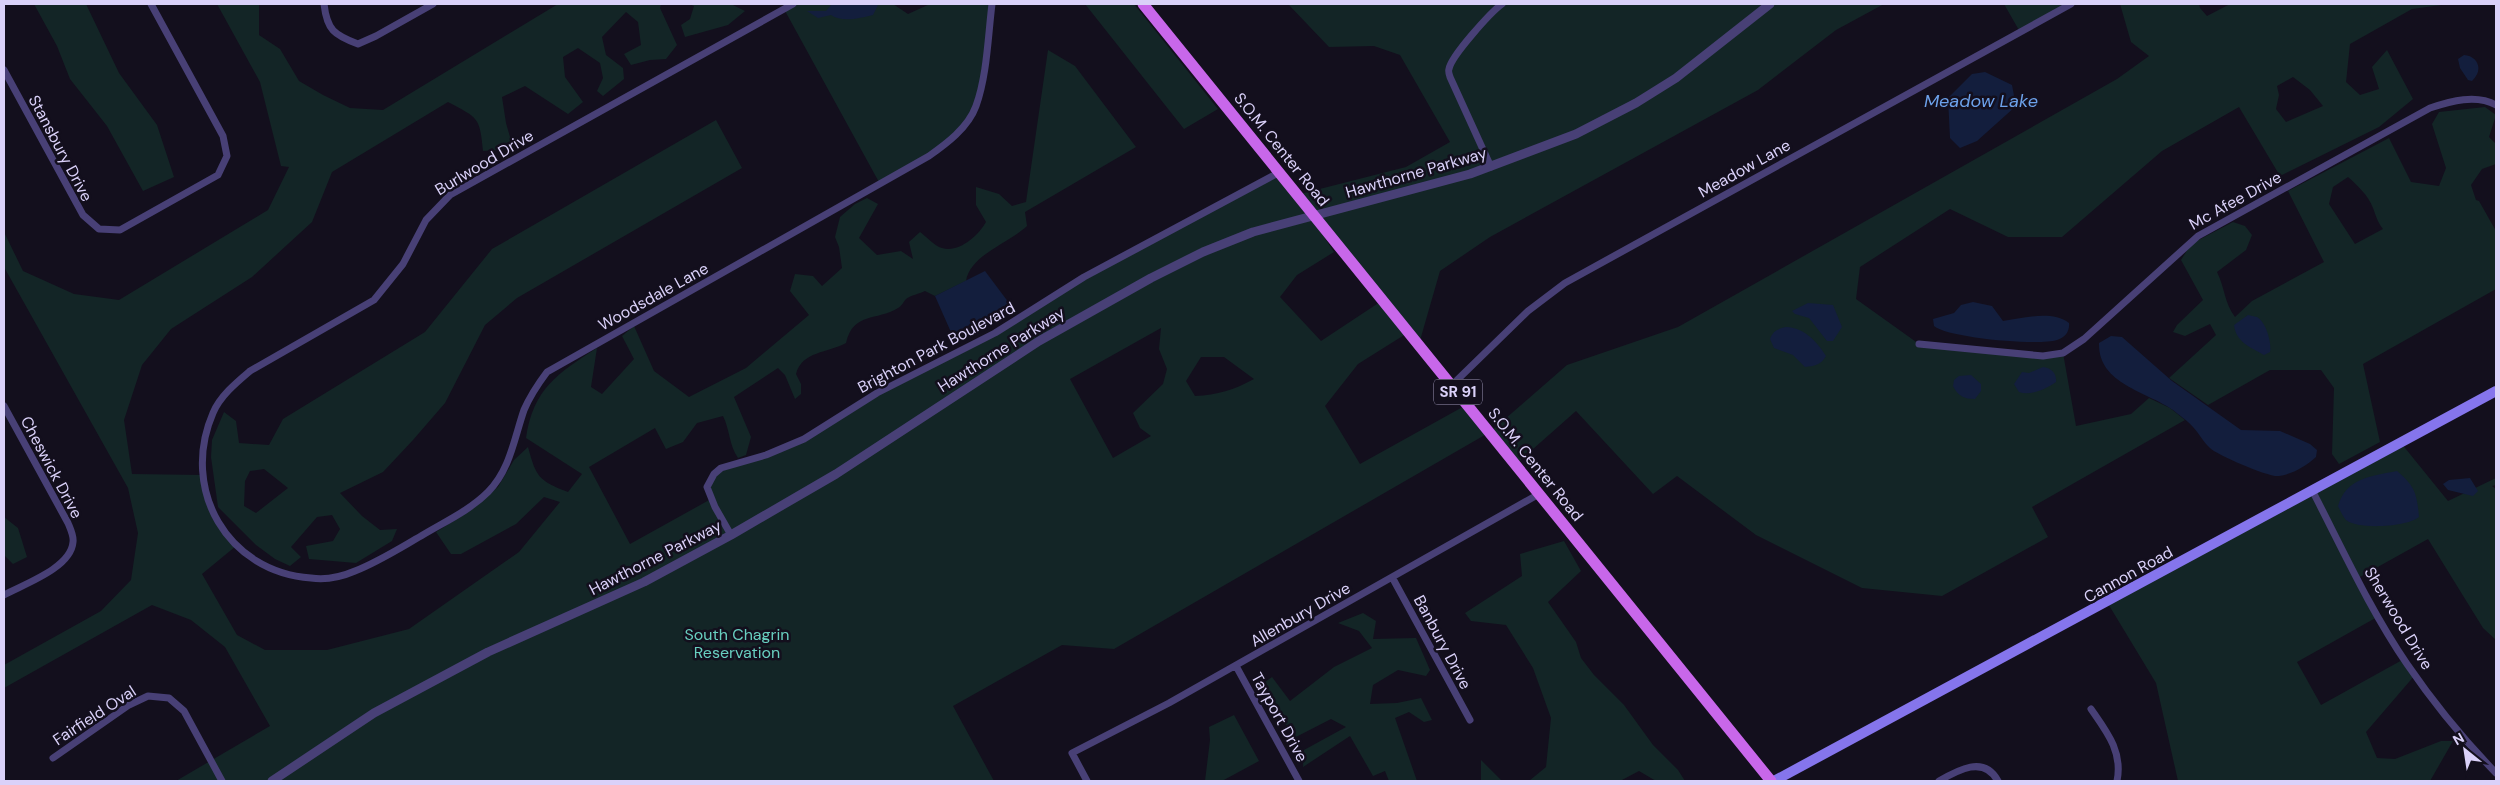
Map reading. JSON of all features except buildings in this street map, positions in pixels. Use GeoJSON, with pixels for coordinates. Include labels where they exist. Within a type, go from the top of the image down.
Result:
{"type":"FeatureCollection","features":[{"type":"Feature","properties":{"kind":"main road","name":"S.O.M. Center Road"},"geometry":{"type":"LineString","coordinates":[[1144,4],[1773,781]]}},
{"type":"Feature","properties":{"kind":"main road","name":"Cannon Road"},"geometry":{"type":"LineString","coordinates":[[1773,781],[2041,639],[2496,391]]}},
{"type":"Feature","properties":{"kind":"street","name":"Stansbury Drive"},"geometry":{"type":"LineString","coordinates":[[4,70],[82,215],[100,229],[120,230],[218,175],[227,156],[223,136],[151,4]]}},
{"type":"Feature","properties":{"kind":"street"},"geometry":{"type":"LineString","coordinates":[[324,4],[326,21],[337,36],[358,44],[433,4]]}},
{"type":"Feature","properties":{"kind":"street","name":"Burlwood Drive"},"geometry":{"type":"LineString","coordinates":[[294,576],[246,556],[229,540],[204,492],[201,468],[204,439],[213,411],[232,386],[250,371],[374,300],[403,264],[426,220],[450,195],[793,4]]}},
{"type":"Feature","properties":{"kind":"street","name":"Woodsdale Lane"},"geometry":{"type":"LineString","coordinates":[[294,576],[330,578],[354,572],[378,561],[468,509],[488,492],[502,472],[510,456],[525,409],[534,390],[547,372],[929,156],[948,142],[976,107],[984,69],[992,4]]}},
{"type":"Feature","properties":{"kind":"street"},"geometry":{"type":"LineString","coordinates":[[1491,167],[1450,77],[1449,69],[1466,41],[1486,18],[1502,4]]}},
{"type":"Feature","properties":{"kind":"street","name":"Hawthorne Parkway"},"geometry":{"type":"LineString","coordinates":[[272,781],[392,704],[488,652],[644,582],[731,535],[836,474],[1039,341],[1125,292],[1229,241],[1315,215],[1491,167],[1576,134],[1636,103],[1694,65],[1770,4]]}},
{"type":"Feature","properties":{"kind":"street","name":"Meadow Lane"},"geometry":{"type":"LineString","coordinates":[[1452,385],[1528,311],[1565,283],[2070,4]]}},
{"type":"Feature","properties":{"kind":"street","name":"Mc Afee Drive"},"geometry":{"type":"LineString","coordinates":[[1919,344],[2043,356],[2063,353],[2084,340],[2198,236],[2430,108],[2446,102],[2469,98],[2496,105]]}},
{"type":"Feature","properties":{"kind":"street","name":"Brighton Park Boulevard"},"geometry":{"type":"LineString","coordinates":[[731,535],[715,507],[707,487],[714,474],[721,468],[766,455],[804,439],[877,393],[995,333],[1084,277],[1280,172]]}},
{"type":"Feature","properties":{"kind":"street","name":"Cheswick Drive"},"geometry":{"type":"LineString","coordinates":[[4,408],[68,523],[73,541],[67,559],[57,567],[4,595]]}},
{"type":"Feature","properties":{"kind":"street","name":"Sherwood Drive"},"geometry":{"type":"LineString","coordinates":[[2312,490],[2406,664],[2496,773]]}},
{"type":"Feature","properties":{"kind":"street","name":"Allenbury Drive"},"geometry":{"type":"LineString","coordinates":[[1087,781],[1072,752],[1169,703],[1236,666],[1539,494]]}},
{"type":"Feature","properties":{"kind":"street","name":"Banbury Drive"},"geometry":{"type":"LineString","coordinates":[[1392,577],[1470,720]]}},
{"type":"Feature","properties":{"kind":"street","name":"Tayport Drive"},"geometry":{"type":"LineString","coordinates":[[1236,666],[1299,781]]}},
{"type":"Feature","properties":{"kind":"street","name":"Fairfield Oval"},"geometry":{"type":"LineString","coordinates":[[53,758],[129,705],[148,696],[169,698],[184,711],[222,781]]}},
{"type":"Feature","properties":{"kind":"street"},"geometry":{"type":"LineString","coordinates":[[2091,709],[2115,746],[2118,759],[2117,781]]}},
{"type":"Feature","properties":{"kind":"street"},"geometry":{"type":"LineString","coordinates":[[1939,781],[1971,766],[1984,767],[1994,774],[1998,781]]}},
{"type":"Feature","properties":{"kind":"green space"},"geometry":{"type":"Polygon","coordinates":[[[34,4],[86,4],[119,73],[157,125],[174,177],[143,191],[107,126],[70,79],[57,46],[34,4]]]}},
{"type":"Feature","properties":{"kind":"green space","name":"South Chagrin Reservation"},"geometry":{"type":"Polygon","coordinates":[[[217,4],[259,4],[259,35],[280,49],[299,81],[350,108],[383,110],[558,4],[661,4],[660,8],[677,45],[666,59],[650,60],[631,65],[624,54],[641,45],[638,22],[626,12],[602,37],[606,55],[623,68],[624,79],[603,96],[597,91],[603,78],[600,63],[578,48],[563,57],[565,77],[583,102],[568,114],[525,86],[502,97],[512,144],[499,150],[483,151],[479,125],[476,120],[448,102],[332,172],[312,222],[252,277],[171,329],[142,365],[124,420],[132,474],[202,475],[204,492],[236,546],[202,574],[237,635],[265,650],[327,650],[409,629],[519,552],[560,502],[544,497],[516,524],[461,554],[451,554],[436,532],[465,514],[498,487],[514,460],[528,447],[540,477],[551,485],[568,492],[582,474],[526,438],[529,421],[541,395],[550,384],[570,366],[597,348],[591,387],[602,394],[634,359],[622,336],[634,326],[654,371],[689,397],[746,368],[809,315],[790,291],[795,274],[813,276],[822,286],[842,268],[839,247],[835,237],[840,217],[855,204],[867,198],[878,204],[859,238],[877,255],[901,251],[913,259],[909,242],[920,232],[936,245],[948,249],[961,246],[978,233],[986,222],[976,205],[976,187],[999,194],[1012,206],[1026,202],[1048,50],[1075,66],[1136,147],[1025,212],[1027,226],[982,257],[969,272],[966,281],[935,296],[925,291],[910,296],[898,308],[867,319],[854,326],[849,333],[846,343],[816,354],[804,361],[799,366],[796,374],[801,384],[801,394],[795,399],[785,375],[778,368],[734,397],[751,437],[746,455],[738,458],[735,453],[723,416],[697,423],[683,442],[666,449],[655,428],[589,467],[630,544],[711,499],[709,493],[714,474],[784,448],[848,411],[943,361],[1062,290],[1280,172],[1297,194],[1304,193],[1406,167],[1450,142],[1400,55],[1374,46],[1329,47],[1288,4],[1884,4],[1836,30],[1758,90],[1490,237],[1440,271],[1419,344],[1409,332],[1358,364],[1325,406],[1360,464],[1468,404],[1490,432],[1114,649],[1062,645],[953,706],[994,781],[176,781],[270,726],[225,647],[191,620],[152,605],[4,688],[4,665],[101,611],[131,580],[138,533],[128,488],[4,267],[4,232],[23,271],[74,294],[119,300],[268,210],[289,167],[281,166],[260,82],[217,4]],[[1324,237],[1334,252],[1297,275],[1280,297],[1321,341],[1383,300],[1324,237]],[[1161,328],[1070,379],[1113,458],[1151,436],[1140,428],[1133,413],[1163,384],[1167,369],[1159,349],[1161,328]],[[1201,357],[1186,381],[1195,396],[1225,391],[1254,379],[1224,357],[1201,357]]]}},
{"type":"Feature","properties":{"kind":"green space"},"geometry":{"type":"Polygon","coordinates":[[[689,4],[731,4],[745,11],[728,25],[685,37],[681,25],[690,19],[694,6],[689,4]]]}},
{"type":"Feature","properties":{"kind":"green space"},"geometry":{"type":"Polygon","coordinates":[[[793,4],[893,4],[908,14],[930,4],[992,4],[976,107],[948,142],[880,184],[784,9],[793,4]]]}},
{"type":"Feature","properties":{"kind":"green space"},"geometry":{"type":"Polygon","coordinates":[[[1085,4],[1134,4],[1218,109],[1184,129],[1085,4]]]}},
{"type":"Feature","properties":{"kind":"green space"},"geometry":{"type":"Polygon","coordinates":[[[2004,4],[2069,4],[2020,32],[2004,4]]]}},
{"type":"Feature","properties":{"kind":"green space"},"geometry":{"type":"Polygon","coordinates":[[[2120,4],[2199,4],[2207,16],[2230,4],[2449,4],[2412,9],[2350,44],[2346,82],[2360,95],[2379,89],[2372,67],[2387,50],[2413,99],[2379,127],[2280,176],[2239,107],[2162,151],[2062,237],[2008,237],[1950,209],[1860,267],[1856,299],[1919,344],[2043,356],[2063,353],[2076,426],[2131,414],[2149,398],[2170,408],[2185,420],[2032,507],[2048,537],[1942,596],[1862,588],[1756,535],[1677,476],[1653,494],[1576,411],[1516,464],[1490,432],[1567,365],[1678,327],[2117,79],[2149,56],[2131,42],[2120,4]],[[2293,77],[2277,86],[2279,95],[2276,109],[2286,122],[2323,106],[2310,90],[2293,77]]]}},
{"type":"Feature","properties":{"kind":"green space"},"geometry":{"type":"Polygon","coordinates":[[[2485,107],[2496,115],[2489,137],[2496,144],[2496,164],[2482,169],[2471,185],[2476,200],[2479,201],[2496,231],[2496,289],[2363,364],[2380,442],[2339,464],[2332,454],[2334,388],[2321,370],[2270,370],[2208,405],[2169,378],[2216,335],[2210,324],[2185,336],[2173,332],[2177,325],[2203,300],[2181,260],[2191,244],[2233,222],[2245,226],[2252,235],[2246,250],[2217,272],[2235,317],[2252,301],[2324,262],[2288,191],[2389,138],[2411,182],[2439,186],[2446,168],[2432,124],[2439,112],[2485,107]],[[2348,177],[2333,187],[2329,204],[2355,244],[2383,229],[2368,199],[2348,177]]]}},
{"type":"Feature","properties":{"kind":"green space"},"geometry":{"type":"Polygon","coordinates":[[[716,120],[742,168],[517,298],[485,325],[445,403],[383,472],[340,493],[362,516],[380,530],[397,529],[392,541],[356,563],[309,559],[306,546],[333,541],[340,529],[332,515],[317,517],[291,547],[301,557],[290,566],[275,559],[256,545],[218,507],[211,457],[212,440],[224,412],[236,421],[239,443],[269,445],[283,419],[425,332],[492,249],[716,120]],[[264,469],[250,471],[245,481],[244,506],[256,513],[288,488],[264,469]]]}},
{"type":"Feature","properties":{"kind":"green space"},"geometry":{"type":"Polygon","coordinates":[[[2401,443],[2448,501],[2496,478],[2496,485],[2492,486],[2496,489],[2496,640],[2483,628],[2428,539],[2358,578],[2379,616],[2297,662],[2321,705],[2404,659],[2415,675],[2366,732],[2377,758],[2395,759],[2441,741],[2453,741],[2430,781],[2178,781],[2156,683],[2107,602],[2401,443]]]}},
{"type":"Feature","properties":{"kind":"green space"},"geometry":{"type":"Polygon","coordinates":[[[4,517],[18,528],[27,557],[13,564],[4,555],[4,517]]]}},
{"type":"Feature","properties":{"kind":"green space"},"geometry":{"type":"Polygon","coordinates":[[[1564,541],[1581,571],[1548,602],[1576,642],[1581,658],[1594,675],[1624,705],[1653,745],[1678,770],[1685,781],[1656,781],[1639,771],[1620,781],[1529,781],[1546,767],[1551,718],[1533,668],[1506,625],[1471,621],[1465,613],[1522,576],[1520,554],[1564,541]]]}},
{"type":"Feature","properties":{"kind":"green space"},"geometry":{"type":"Polygon","coordinates":[[[1363,613],[1376,621],[1373,639],[1416,638],[1430,670],[1426,676],[1398,670],[1373,685],[1370,704],[1397,703],[1421,698],[1432,720],[1424,722],[1409,712],[1395,718],[1417,781],[1389,781],[1385,771],[1373,776],[1350,736],[1303,767],[1304,750],[1346,727],[1331,719],[1294,738],[1261,685],[1272,677],[1290,701],[1334,667],[1372,648],[1359,631],[1338,623],[1363,613]]]}},
{"type":"Feature","properties":{"kind":"green space"},"geometry":{"type":"Polygon","coordinates":[[[1234,715],[1259,761],[1222,781],[1205,781],[1210,740],[1209,727],[1234,715]]]}},
{"type":"Feature","properties":{"kind":"green space"},"geometry":{"type":"Polygon","coordinates":[[[1481,760],[1502,781],[1481,781],[1481,760]]]}},
{"type":"Feature","properties":{"kind":"water"},"geometry":{"type":"Polygon","coordinates":[[[832,4],[878,5],[873,15],[851,19],[840,19],[831,15],[818,18],[807,11],[826,11],[832,4]]]}},
{"type":"Feature","properties":{"kind":"water"},"geometry":{"type":"Polygon","coordinates":[[[2464,55],[2473,58],[2478,64],[2478,72],[2472,81],[2468,80],[2460,68],[2458,59],[2464,55]]]}},
{"type":"Feature","properties":{"kind":"water","name":"Meadow Lake"},"geometry":{"type":"Polygon","coordinates":[[[1985,72],[2012,85],[2016,106],[1977,141],[1960,148],[1950,138],[1948,98],[1972,74],[1985,72]]]}},
{"type":"Feature","properties":{"kind":"water"},"geometry":{"type":"Polygon","coordinates":[[[985,271],[1012,307],[954,339],[935,296],[985,271]]]}},
{"type":"Feature","properties":{"kind":"water"},"geometry":{"type":"Polygon","coordinates":[[[1973,302],[1992,306],[2003,321],[2046,316],[2062,319],[2069,323],[2069,329],[2065,336],[2060,339],[2047,342],[2032,342],[1974,337],[1956,334],[1934,326],[1933,319],[1954,313],[1961,305],[1973,302]]]}},
{"type":"Feature","properties":{"kind":"water"},"geometry":{"type":"Polygon","coordinates":[[[1808,303],[1833,305],[1842,327],[1833,341],[1827,341],[1809,318],[1795,314],[1792,311],[1808,303]]]}},
{"type":"Feature","properties":{"kind":"water"},"geometry":{"type":"Polygon","coordinates":[[[2248,315],[2257,317],[2266,328],[2270,352],[2264,355],[2244,343],[2235,331],[2234,325],[2248,315]]]}},
{"type":"Feature","properties":{"kind":"water"},"geometry":{"type":"Polygon","coordinates":[[[1786,327],[1798,329],[1814,340],[1826,356],[1824,359],[1817,364],[1805,367],[1793,355],[1774,348],[1770,339],[1772,334],[1786,327]]]}},
{"type":"Feature","properties":{"kind":"water"},"geometry":{"type":"Polygon","coordinates":[[[2111,336],[2122,337],[2172,381],[2241,430],[2280,431],[2310,444],[2317,450],[2316,457],[2299,469],[2274,476],[2255,470],[2215,451],[2208,446],[2191,425],[2173,410],[2126,385],[2106,368],[2101,357],[2099,343],[2111,336]]]}},
{"type":"Feature","properties":{"kind":"water"},"geometry":{"type":"Polygon","coordinates":[[[2043,367],[2049,368],[2053,372],[2056,376],[2056,382],[2038,391],[2019,392],[2014,384],[2022,372],[2029,373],[2043,367]]]}},
{"type":"Feature","properties":{"kind":"water"},"geometry":{"type":"Polygon","coordinates":[[[1971,375],[1981,384],[1981,391],[1975,399],[1962,396],[1953,386],[1954,380],[1959,376],[1971,375]]]}},
{"type":"Feature","properties":{"kind":"water"},"geometry":{"type":"Polygon","coordinates":[[[2397,471],[2408,481],[2414,491],[2419,517],[2404,523],[2382,526],[2361,525],[2346,520],[2338,506],[2347,489],[2353,484],[2369,477],[2397,471]]]}},
{"type":"Feature","properties":{"kind":"water"},"geometry":{"type":"Polygon","coordinates":[[[2470,478],[2478,491],[2473,496],[2448,490],[2443,484],[2449,480],[2470,478]]]}}]}
